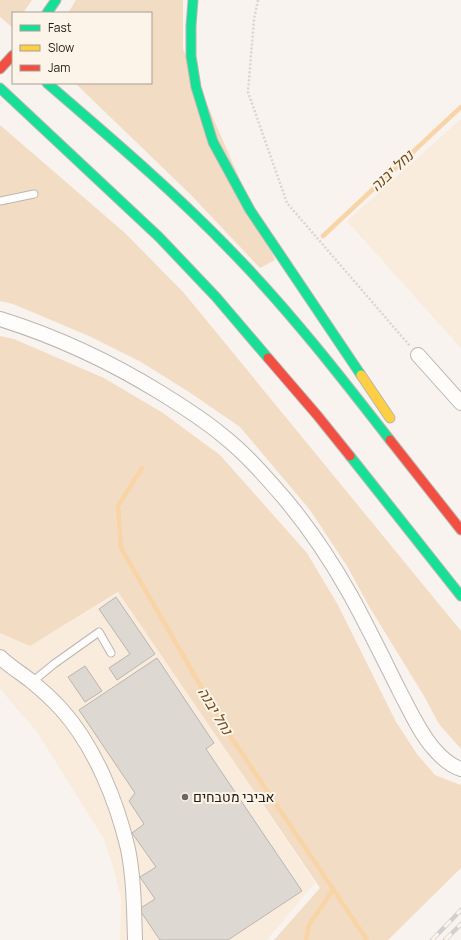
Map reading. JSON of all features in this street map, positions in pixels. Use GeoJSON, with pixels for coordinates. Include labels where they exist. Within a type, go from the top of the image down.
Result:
{"type":"FeatureCollection","features":[{"type":"Feature","properties":{"kind":"highway"},"geometry":{"type":"LineString","coordinates":[[48,12],[56,0]]}},
{"type":"Feature","properties":{"kind":"highway"},"geometry":{"type":"LineString","coordinates":[[193,0],[191,56],[196,87],[213,142],[250,210],[395,425]]}},
{"type":"Feature","properties":{"kind":"highway"},"geometry":{"type":"LineString","coordinates":[[0,69],[12,53]]}},
{"type":"Feature","properties":{"kind":"highway"},"geometry":{"type":"LineString","coordinates":[[48,84],[162,183],[238,258],[315,346],[461,530]]}},
{"type":"Feature","properties":{"kind":"highway"},"geometry":{"type":"LineString","coordinates":[[0,88],[159,238],[216,297],[317,416],[461,596]]}},
{"type":"Feature","properties":{"kind":"highway"},"geometry":{"type":"LineString","coordinates":[[426,471],[461,523]]}},
{"type":"Feature","properties":{"kind":"street"},"geometry":{"type":"LineString","coordinates":[[0,318],[73,345],[132,375],[188,409],[222,435],[256,467],[286,500],[316,539],[351,595],[408,707],[425,736],[434,749],[446,761],[461,769]]}},
{"type":"Feature","properties":{"kind":"street"},"geometry":{"type":"LineString","coordinates":[[418,355],[461,403]]}},
{"type":"Feature","properties":{"kind":"street"},"geometry":{"type":"LineString","coordinates":[[1,659],[32,682],[62,710],[74,725],[92,753],[109,790],[119,817],[128,850],[134,899],[135,940]]}},
{"type":"Feature","properties":{"kind":"lane"},"geometry":{"type":"LineString","coordinates":[[0,200],[34,194]]}},
{"type":"Feature","properties":{"kind":"lane"},"geometry":{"type":"LineString","coordinates":[[32,682],[54,664],[99,632],[110,653]]}},
{"type":"Feature","properties":{"kind":"path"},"geometry":{"type":"LineString","coordinates":[[258,0],[254,19],[248,92],[286,204],[418,355]]}},
{"type":"Feature","properties":{"kind":"shaded area"},"geometry":{"type":"Polygon","coordinates":[[[0,0],[32,0],[24,12],[12,12],[12,27],[0,17],[0,0]]]}},
{"type":"Feature","properties":{"kind":"shaded area"},"geometry":{"type":"Polygon","coordinates":[[[76,0],[183,0],[183,49],[275,260],[260,268],[191,195],[76,84],[152,84],[152,12],[69,12],[76,0]]]}},
{"type":"Feature","properties":{"kind":"shaded area"},"geometry":{"type":"Polygon","coordinates":[[[461,119],[461,348],[347,221],[461,119]]]}},
{"type":"Feature","properties":{"kind":"shaded area"},"geometry":{"type":"Polygon","coordinates":[[[0,125],[125,233],[184,293],[461,631],[461,749],[439,724],[424,696],[370,608],[347,566],[310,510],[240,427],[189,392],[141,362],[89,336],[13,304],[0,301],[0,125]]]}},
{"type":"Feature","properties":{"kind":"shaded area"},"geometry":{"type":"Polygon","coordinates":[[[0,336],[14,339],[104,378],[163,413],[220,455],[307,553],[338,605],[396,722],[417,754],[435,775],[461,785],[461,868],[388,940],[274,940],[320,888],[118,592],[30,646],[0,633],[0,336]]]}},
{"type":"Feature","properties":{"kind":"shaded area"},"geometry":{"type":"Polygon","coordinates":[[[120,592],[315,883],[267,940],[120,940],[121,898],[104,839],[37,732],[0,689],[0,632],[31,645],[120,592]]]}},
{"type":"Feature","properties":{"kind":"building"},"geometry":{"type":"Polygon","coordinates":[[[116,597],[155,654],[117,680],[109,668],[130,654],[99,609],[116,597]]]}},
{"type":"Feature","properties":{"kind":"building","name":"אביבי מטבחים"},"geometry":{"type":"Polygon","coordinates":[[[157,658],[214,743],[206,749],[302,891],[228,940],[160,940],[139,909],[155,899],[140,877],[156,867],[132,833],[144,824],[129,801],[135,793],[79,710],[157,658]]]}},
{"type":"Feature","properties":{"kind":"building"},"geometry":{"type":"Polygon","coordinates":[[[85,666],[102,691],[85,702],[68,677],[85,666]]]}},
{"type":"Feature","properties":{"kind":"waterway","name":"נחל יבנה"},"geometry":{"type":"LineString","coordinates":[[323,236],[461,107]]}},
{"type":"Feature","properties":{"kind":"waterway","name":"נחל יבנה"},"geometry":{"type":"LineString","coordinates":[[142,468],[118,506],[121,548],[225,728],[367,940]]}},
{"type":"Feature","properties":{"kind":"waterway"},"geometry":{"type":"LineString","coordinates":[[306,940],[309,925],[333,890]]}},
{"type":"Feature","properties":{"kind":"railway"},"geometry":{"type":"LineString","coordinates":[[432,940],[461,910]]}},
{"type":"Feature","properties":{"kind":"railway"},"geometry":{"type":"LineString","coordinates":[[445,940],[461,924]]}},
{"type":"Feature","properties":{"kind":"traffic: fast"},"geometry":{"type":"LineString","coordinates":[[48,12],[56,0]]}},
{"type":"Feature","properties":{"kind":"traffic: fast"},"geometry":{"type":"LineString","coordinates":[[193,0],[191,56],[196,87],[213,142],[250,210],[361,375]]}},
{"type":"Feature","properties":{"kind":"traffic: fast"},"geometry":{"type":"LineString","coordinates":[[48,84],[168,189],[215,234],[297,323],[390,440]]}},
{"type":"Feature","properties":{"kind":"traffic: fast"},"geometry":{"type":"LineString","coordinates":[[0,88],[159,237],[216,297],[268,358]]}},
{"type":"Feature","properties":{"kind":"traffic: fast"},"geometry":{"type":"LineString","coordinates":[[350,456],[461,596]]}},
{"type":"Feature","properties":{"kind":"traffic: slow"},"geometry":{"type":"LineString","coordinates":[[361,375],[390,418]]}},
{"type":"Feature","properties":{"kind":"traffic: jam"},"geometry":{"type":"LineString","coordinates":[[0,69],[12,56]]}},
{"type":"Feature","properties":{"kind":"traffic: jam"},"geometry":{"type":"LineString","coordinates":[[268,358],[350,456]]}},
{"type":"Feature","properties":{"kind":"traffic: jam"},"geometry":{"type":"LineString","coordinates":[[390,440],[461,530]]}},
{"type":"Feature","properties":{"kind":"place","name":"אביבי מטבחים"},"geometry":{"type":"Point","coordinates":[185,797]}}]}
